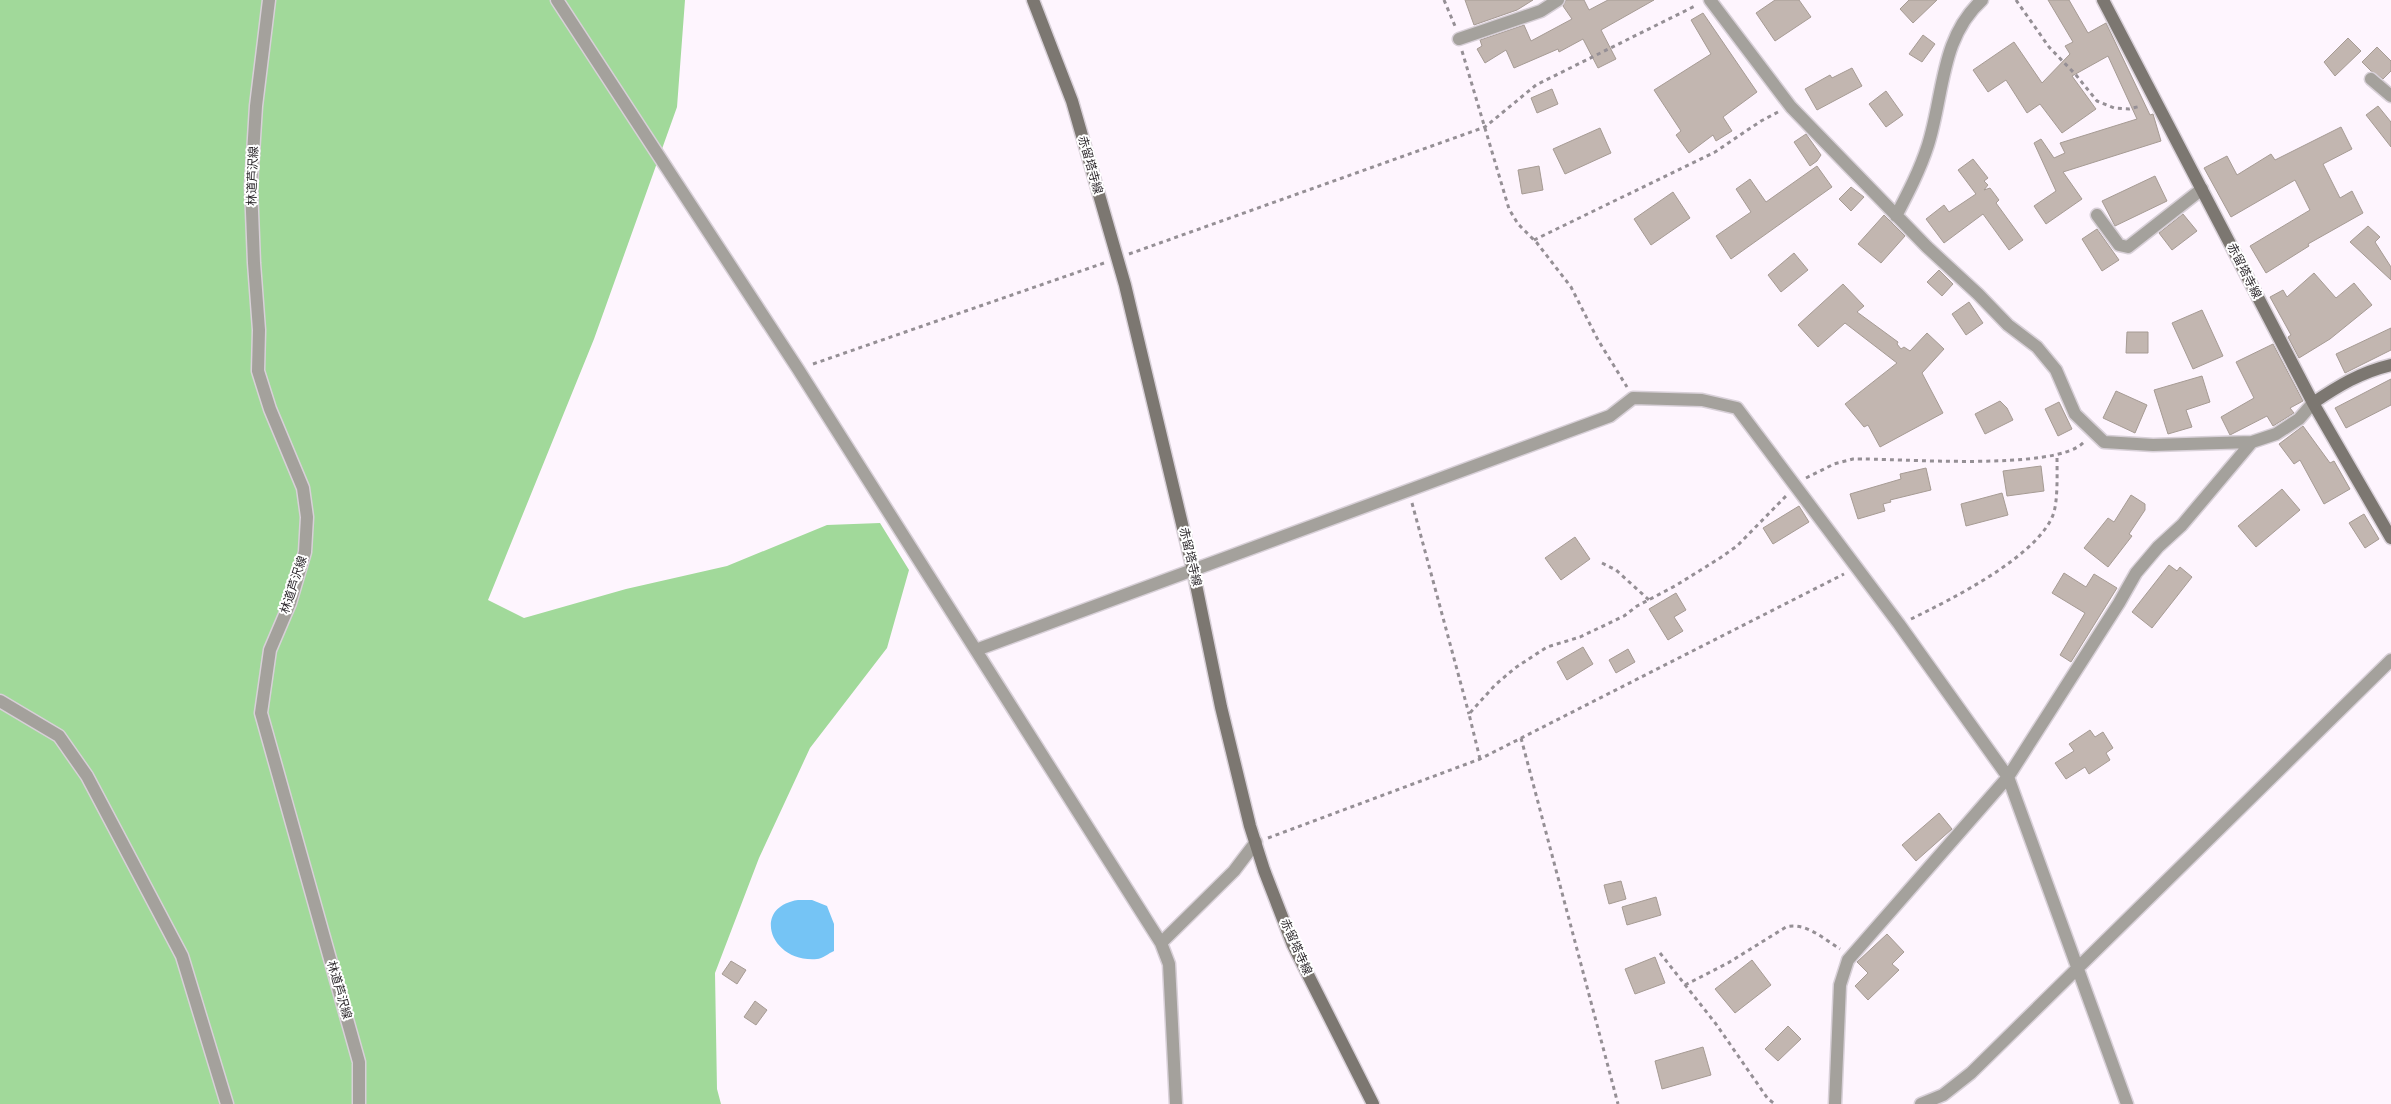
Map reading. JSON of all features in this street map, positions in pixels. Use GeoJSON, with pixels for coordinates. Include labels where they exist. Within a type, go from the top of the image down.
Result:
{"type":"FeatureCollection","features":[{"type":"Feature","properties":{"kind":"main road","name":"赤留塔寺線"},"geometry":{"type":"LineString","coordinates":[[1033,0],[1072,100],[1125,285],[1194,570],[1221,707],[1264,870],[1293,945],[1373,1104]]}},
{"type":"Feature","properties":{"kind":"main road","name":"赤留塔寺線"},"geometry":{"type":"LineString","coordinates":[[2103,0],[2313,403],[2391,538]]}},
{"type":"Feature","properties":{"kind":"main road"},"geometry":{"type":"LineString","coordinates":[[2313,403],[2349,379],[2373,369],[2391,365]]}},
{"type":"Feature","properties":{"kind":"street","name":"林道芦沢線"},"geometry":{"type":"LineString","coordinates":[[269,0],[256,106],[251,186],[259,330],[258,370],[270,409],[304,488],[307,517],[306,552],[290,604],[270,650],[262,713],[359,1062],[358,1104]]}},
{"type":"Feature","properties":{"kind":"street"},"geometry":{"type":"LineString","coordinates":[[557,0],[798,369],[1161,943],[1169,964],[1176,1104]]}},
{"type":"Feature","properties":{"kind":"street"},"geometry":{"type":"LineString","coordinates":[[1459,39],[1541,11],[1558,0]]}},
{"type":"Feature","properties":{"kind":"street"},"geometry":{"type":"LineString","coordinates":[[1896,216],[1915,179],[1928,144],[1952,43],[1961,23],[1982,0]]}},
{"type":"Feature","properties":{"kind":"street"},"geometry":{"type":"LineString","coordinates":[[1704,2],[1791,107],[1896,216],[2008,325],[2037,347],[2056,370],[2075,414],[2104,442],[2123,444],[2252,442],[2276,434],[2299,419],[2313,403]]}},
{"type":"Feature","properties":{"kind":"street"},"geometry":{"type":"LineString","coordinates":[[2372,79],[2391,96]]}},
{"type":"Feature","properties":{"kind":"street"},"geometry":{"type":"LineString","coordinates":[[2097,215],[2119,246],[2123,248],[2128,247],[2202,189]]}},
{"type":"Feature","properties":{"kind":"street"},"geometry":{"type":"LineString","coordinates":[[976,650],[1610,416],[1633,398],[1702,400],[1737,408],[1900,624],[2008,777],[2127,1104]]}},
{"type":"Feature","properties":{"kind":"street"},"geometry":{"type":"LineString","coordinates":[[1835,1104],[1840,985],[1851,956],[2008,777],[2120,603],[2136,573],[2158,547],[2182,525],[2252,442]]}},
{"type":"Feature","properties":{"kind":"street"},"geometry":{"type":"LineString","coordinates":[[1921,1104],[1943,1095],[1957,1086],[2391,660]]}},
{"type":"Feature","properties":{"kind":"street"},"geometry":{"type":"LineString","coordinates":[[0,701],[59,736],[87,776],[182,956],[227,1104]]}},
{"type":"Feature","properties":{"kind":"street"},"geometry":{"type":"LineString","coordinates":[[1161,943],[1234,872],[1256,842]]}},
{"type":"Feature","properties":{"kind":"path"},"geometry":{"type":"LineString","coordinates":[[1444,0],[1459,39],[1509,209],[1518,224],[1534,240],[1571,287],[1598,340],[1633,398]]}},
{"type":"Feature","properties":{"kind":"path"},"geometry":{"type":"LineString","coordinates":[[2016,0],[2048,47],[2076,75],[2098,101],[2105,106],[2129,109],[2156,102]]}},
{"type":"Feature","properties":{"kind":"path"},"geometry":{"type":"LineString","coordinates":[[798,369],[1485,127],[1536,85],[1704,2]]}},
{"type":"Feature","properties":{"kind":"path"},"geometry":{"type":"LineString","coordinates":[[1534,240],[1715,152],[1761,120],[1791,107]]}},
{"type":"Feature","properties":{"kind":"path"},"geometry":{"type":"LineString","coordinates":[[1469,714],[1495,685],[1547,647],[1580,637],[1612,622],[1675,586],[1737,546],[1785,498],[1795,484],[1834,464],[1853,459],[1977,461],[2057,455],[2070,452],[2080,446],[2093,432]]}},
{"type":"Feature","properties":{"kind":"path"},"geometry":{"type":"LineString","coordinates":[[1900,624],[2005,566],[2040,535],[2053,514],[2056,501],[2057,455]]}},
{"type":"Feature","properties":{"kind":"path"},"geometry":{"type":"LineString","coordinates":[[1408,491],[1480,759]]}},
{"type":"Feature","properties":{"kind":"path"},"geometry":{"type":"LineString","coordinates":[[1602,563],[1621,574],[1649,600]]}},
{"type":"Feature","properties":{"kind":"path"},"geometry":{"type":"LineString","coordinates":[[1256,842],[1480,759],[1857,568]]}},
{"type":"Feature","properties":{"kind":"path"},"geometry":{"type":"LineString","coordinates":[[1521,738],[1618,1104]]}},
{"type":"Feature","properties":{"kind":"path"},"geometry":{"type":"LineString","coordinates":[[1685,985],[1774,934],[1794,925],[1815,932],[1851,956]]}},
{"type":"Feature","properties":{"kind":"path"},"geometry":{"type":"LineString","coordinates":[[1660,953],[1716,1024],[1768,1100],[1775,1104]]}},
{"type":"Feature","properties":{"kind":"green space"},"geometry":{"type":"Polygon","coordinates":[[[0,0],[685,0],[677,107],[594,339],[488,600],[524,618],[626,589],[727,566],[827,525],[880,523],[909,570],[887,648],[810,748],[759,858],[715,973],[717,1089],[721,1104],[0,1104],[0,0]]]}},
{"type":"Feature","properties":{"kind":"water"},"geometry":{"type":"Polygon","coordinates":[[[798,900],[812,900],[827,906],[834,924],[834,951],[817,959],[801,958],[788,952],[778,944],[772,934],[771,923],[775,913],[783,905],[798,900]]]}},
{"type":"Feature","properties":{"kind":"building"},"geometry":{"type":"Polygon","coordinates":[[[1465,0],[1533,0],[1517,10],[1474,25],[1465,0]]]}},
{"type":"Feature","properties":{"kind":"building"},"geometry":{"type":"Polygon","coordinates":[[[1566,0],[1584,0],[1589,10],[1608,0],[1654,0],[1601,30],[1616,59],[1598,68],[1583,39],[1559,52],[1558,49],[1514,68],[1506,50],[1485,63],[1477,49],[1482,46],[1480,40],[1524,25],[1531,41],[1572,19],[1563,6],[1566,0]]]}},
{"type":"Feature","properties":{"kind":"building"},"geometry":{"type":"Polygon","coordinates":[[[1775,0],[1799,0],[1811,17],[1775,41],[1756,13],[1775,0]]]}},
{"type":"Feature","properties":{"kind":"building"},"geometry":{"type":"Polygon","coordinates":[[[1909,0],[1937,0],[1913,23],[1900,9],[1909,0]]]}},
{"type":"Feature","properties":{"kind":"building"},"geometry":{"type":"Polygon","coordinates":[[[2048,0],[2069,0],[2088,33],[2106,23],[2150,115],[2153,114],[2161,141],[2063,172],[2082,199],[2046,224],[2034,206],[2056,191],[2034,143],[2041,139],[2054,158],[2065,153],[2060,143],[2137,119],[2108,56],[2072,76],[2096,109],[2062,133],[2040,104],[2027,113],[2006,80],[1988,92],[1973,70],[2014,42],[2042,83],[2070,54],[2065,46],[2073,42],[2048,0]]]}},
{"type":"Feature","properties":{"kind":"building"},"geometry":{"type":"Polygon","coordinates":[[[1703,13],[1757,92],[1723,117],[1732,131],[1716,141],[1713,135],[1689,153],[1676,135],[1681,131],[1654,90],[1711,54],[1691,20],[1703,13]]]}},
{"type":"Feature","properties":{"kind":"building"},"geometry":{"type":"Polygon","coordinates":[[[1923,35],[1935,44],[1922,62],[1909,54],[1923,35]]]}},
{"type":"Feature","properties":{"kind":"building"},"geometry":{"type":"Polygon","coordinates":[[[2348,38],[2361,51],[2335,76],[2324,62],[2348,38]]]}},
{"type":"Feature","properties":{"kind":"building"},"geometry":{"type":"Polygon","coordinates":[[[2377,47],[2391,61],[2391,71],[2383,79],[2362,62],[2377,47]]]}},
{"type":"Feature","properties":{"kind":"building"},"geometry":{"type":"Polygon","coordinates":[[[1852,68],[1862,86],[1817,110],[1805,89],[1830,75],[1832,78],[1852,68]]]}},
{"type":"Feature","properties":{"kind":"building"},"geometry":{"type":"Polygon","coordinates":[[[1552,89],[1558,104],[1537,113],[1531,98],[1552,89]]]}},
{"type":"Feature","properties":{"kind":"building"},"geometry":{"type":"Polygon","coordinates":[[[1886,91],[1903,115],[1886,127],[1869,104],[1886,91]]]}},
{"type":"Feature","properties":{"kind":"building"},"geometry":{"type":"Polygon","coordinates":[[[2378,106],[2391,122],[2391,147],[2366,115],[2378,106]]]}},
{"type":"Feature","properties":{"kind":"building"},"geometry":{"type":"Polygon","coordinates":[[[2341,127],[2352,149],[2323,164],[2340,198],[2352,191],[2363,213],[2308,244],[2309,246],[2266,273],[2250,246],[2310,210],[2295,180],[2231,217],[2204,168],[2227,156],[2237,175],[2271,154],[2275,160],[2341,127]]]}},
{"type":"Feature","properties":{"kind":"building"},"geometry":{"type":"Polygon","coordinates":[[[1600,128],[1611,153],[1565,174],[1553,149],[1600,128]]]}},
{"type":"Feature","properties":{"kind":"building"},"geometry":{"type":"Polygon","coordinates":[[[1806,134],[1821,155],[1810,166],[1794,142],[1806,134]]]}},
{"type":"Feature","properties":{"kind":"building"},"geometry":{"type":"Polygon","coordinates":[[[1973,159],[1988,178],[1984,181],[1988,185],[1984,190],[1990,188],[1999,200],[1996,203],[2023,240],[2009,250],[1983,214],[1944,243],[1926,219],[1944,205],[1949,212],[1976,194],[1958,170],[1973,159]]]}},
{"type":"Feature","properties":{"kind":"building"},"geometry":{"type":"Polygon","coordinates":[[[1539,166],[1543,190],[1522,194],[1518,170],[1539,166]]]}},
{"type":"Feature","properties":{"kind":"building"},"geometry":{"type":"Polygon","coordinates":[[[1817,166],[1832,187],[1731,259],[1716,236],[1751,212],[1736,189],[1750,179],[1766,202],[1817,166]]]}},
{"type":"Feature","properties":{"kind":"building"},"geometry":{"type":"Polygon","coordinates":[[[2155,176],[2167,201],[2115,226],[2102,201],[2155,176]]]}},
{"type":"Feature","properties":{"kind":"building"},"geometry":{"type":"Polygon","coordinates":[[[1851,187],[1864,197],[1851,211],[1839,199],[1851,187]]]}},
{"type":"Feature","properties":{"kind":"building"},"geometry":{"type":"Polygon","coordinates":[[[1673,192],[1690,218],[1651,245],[1634,219],[1673,192]]]}},
{"type":"Feature","properties":{"kind":"building"},"geometry":{"type":"Polygon","coordinates":[[[2183,214],[2197,231],[2172,250],[2159,233],[2183,214]]]}},
{"type":"Feature","properties":{"kind":"building"},"geometry":{"type":"Polygon","coordinates":[[[1884,215],[1905,236],[1881,263],[1858,244],[1884,215]]]}},
{"type":"Feature","properties":{"kind":"building"},"geometry":{"type":"Polygon","coordinates":[[[2368,226],[2380,237],[2375,242],[2391,267],[2391,280],[2350,242],[2368,226]]]}},
{"type":"Feature","properties":{"kind":"building"},"geometry":{"type":"Polygon","coordinates":[[[2097,229],[2119,260],[2102,271],[2082,239],[2097,229]]]}},
{"type":"Feature","properties":{"kind":"building"},"geometry":{"type":"Polygon","coordinates":[[[1794,253],[1808,270],[1781,292],[1768,275],[1794,253]]]}},
{"type":"Feature","properties":{"kind":"building"},"geometry":{"type":"Polygon","coordinates":[[[1939,270],[1953,284],[1942,296],[1927,282],[1939,270]]]}},
{"type":"Feature","properties":{"kind":"building"},"geometry":{"type":"Polygon","coordinates":[[[2314,273],[2336,298],[2354,283],[2372,305],[2330,339],[2299,358],[2288,337],[2291,335],[2270,297],[2283,290],[2287,297],[2314,273]]]}},
{"type":"Feature","properties":{"kind":"building"},"geometry":{"type":"Polygon","coordinates":[[[1843,284],[1864,306],[1857,312],[1898,342],[1897,344],[1901,349],[1904,347],[1910,351],[1927,333],[1944,349],[1922,373],[1943,413],[1880,447],[1868,425],[1864,427],[1845,404],[1897,363],[1845,323],[1818,347],[1798,325],[1843,284]]]}},
{"type":"Feature","properties":{"kind":"building"},"geometry":{"type":"Polygon","coordinates":[[[1969,302],[1983,323],[1966,335],[1952,314],[1969,302]]]}},
{"type":"Feature","properties":{"kind":"building"},"geometry":{"type":"Polygon","coordinates":[[[2202,310],[2223,356],[2193,369],[2172,323],[2202,310]]]}},
{"type":"Feature","properties":{"kind":"building"},"geometry":{"type":"Polygon","coordinates":[[[2391,328],[2391,350],[2345,373],[2336,354],[2391,328]]]}},
{"type":"Feature","properties":{"kind":"building"},"geometry":{"type":"Polygon","coordinates":[[[2127,332],[2148,332],[2148,353],[2126,353],[2127,332]]]}},
{"type":"Feature","properties":{"kind":"building"},"geometry":{"type":"Polygon","coordinates":[[[2273,344],[2303,401],[2290,408],[2294,413],[2273,426],[2267,416],[2230,435],[2221,417],[2254,398],[2236,362],[2273,344]]]}},
{"type":"Feature","properties":{"kind":"building"},"geometry":{"type":"Polygon","coordinates":[[[2202,376],[2210,402],[2186,410],[2192,427],[2168,434],[2154,390],[2202,376]]]}},
{"type":"Feature","properties":{"kind":"building"},"geometry":{"type":"Polygon","coordinates":[[[2391,379],[2391,405],[2346,428],[2335,408],[2391,379]]]}},
{"type":"Feature","properties":{"kind":"building"},"geometry":{"type":"Polygon","coordinates":[[[2116,391],[2147,405],[2135,433],[2103,418],[2116,391]]]}},
{"type":"Feature","properties":{"kind":"building"},"geometry":{"type":"Polygon","coordinates":[[[2000,401],[2007,408],[2013,420],[1985,434],[1975,414],[2000,401]]]}},
{"type":"Feature","properties":{"kind":"building"},"geometry":{"type":"Polygon","coordinates":[[[2059,402],[2072,429],[2058,436],[2045,409],[2059,402]]]}},
{"type":"Feature","properties":{"kind":"building"},"geometry":{"type":"Polygon","coordinates":[[[2303,426],[2330,463],[2334,461],[2350,489],[2324,504],[2300,460],[2294,464],[2279,444],[2303,426]]]}},
{"type":"Feature","properties":{"kind":"building"},"geometry":{"type":"Polygon","coordinates":[[[2041,466],[2044,491],[2007,496],[2003,471],[2041,466]]]}},
{"type":"Feature","properties":{"kind":"building"},"geometry":{"type":"Polygon","coordinates":[[[1926,468],[1931,490],[1890,500],[1891,502],[1883,504],[1885,511],[1858,519],[1850,494],[1901,479],[1900,474],[1926,468]]]}},
{"type":"Feature","properties":{"kind":"building"},"geometry":{"type":"Polygon","coordinates":[[[2282,489],[2300,510],[2256,547],[2238,526],[2282,489]]]}},
{"type":"Feature","properties":{"kind":"building"},"geometry":{"type":"Polygon","coordinates":[[[2002,493],[2008,515],[1966,526],[1961,504],[2002,493]]]}},
{"type":"Feature","properties":{"kind":"building"},"geometry":{"type":"Polygon","coordinates":[[[2131,495],[2145,504],[2145,510],[2129,534],[2132,536],[2108,567],[2084,548],[2108,518],[2114,522],[2131,495]]]}},
{"type":"Feature","properties":{"kind":"building"},"geometry":{"type":"Polygon","coordinates":[[[1799,506],[1809,522],[1773,544],[1763,528],[1799,506]]]}},
{"type":"Feature","properties":{"kind":"building"},"geometry":{"type":"Polygon","coordinates":[[[2364,514],[2379,539],[2365,548],[2349,523],[2364,514]]]}},
{"type":"Feature","properties":{"kind":"building"},"geometry":{"type":"Polygon","coordinates":[[[1575,537],[1590,559],[1561,580],[1545,558],[1575,537]]]}},
{"type":"Feature","properties":{"kind":"building"},"geometry":{"type":"Polygon","coordinates":[[[2169,565],[2177,571],[2180,567],[2192,577],[2152,628],[2132,612],[2169,565]]]}},
{"type":"Feature","properties":{"kind":"building"},"geometry":{"type":"Polygon","coordinates":[[[2064,573],[2086,587],[2094,574],[2117,588],[2071,662],[2060,655],[2085,613],[2052,593],[2064,573]]]}},
{"type":"Feature","properties":{"kind":"building"},"geometry":{"type":"Polygon","coordinates":[[[1676,593],[1686,610],[1674,617],[1683,631],[1668,640],[1649,609],[1676,593]]]}},
{"type":"Feature","properties":{"kind":"building"},"geometry":{"type":"Polygon","coordinates":[[[1583,647],[1593,664],[1567,680],[1557,662],[1583,647]]]}},
{"type":"Feature","properties":{"kind":"building"},"geometry":{"type":"Polygon","coordinates":[[[1628,649],[1635,662],[1616,673],[1609,660],[1628,649]]]}},
{"type":"Feature","properties":{"kind":"building"},"geometry":{"type":"Polygon","coordinates":[[[2090,730],[2095,737],[2103,732],[2113,748],[2106,753],[2110,760],[2089,774],[2085,767],[2066,779],[2055,763],[2074,751],[2069,744],[2090,730]]]}},
{"type":"Feature","properties":{"kind":"building"},"geometry":{"type":"Polygon","coordinates":[[[1939,813],[1952,829],[1916,861],[1902,845],[1939,813]]]}},
{"type":"Feature","properties":{"kind":"building"},"geometry":{"type":"Polygon","coordinates":[[[1621,881],[1626,899],[1609,904],[1604,885],[1621,881]]]}},
{"type":"Feature","properties":{"kind":"building"},"geometry":{"type":"Polygon","coordinates":[[[1656,897],[1661,915],[1627,925],[1622,907],[1656,897]]]}},
{"type":"Feature","properties":{"kind":"building"},"geometry":{"type":"Polygon","coordinates":[[[1887,934],[1904,952],[1892,964],[1899,970],[1868,1000],[1855,986],[1868,973],[1857,962],[1887,934]]]}},
{"type":"Feature","properties":{"kind":"building"},"geometry":{"type":"Polygon","coordinates":[[[1655,957],[1665,983],[1635,994],[1625,969],[1655,957]]]}},
{"type":"Feature","properties":{"kind":"building"},"geometry":{"type":"Polygon","coordinates":[[[1752,960],[1771,985],[1735,1013],[1715,989],[1752,960]]]}},
{"type":"Feature","properties":{"kind":"building"},"geometry":{"type":"Polygon","coordinates":[[[731,961],[746,970],[737,984],[722,974],[731,961]]]}},
{"type":"Feature","properties":{"kind":"building"},"geometry":{"type":"Polygon","coordinates":[[[755,1001],[767,1010],[756,1025],[744,1017],[755,1001]]]}},
{"type":"Feature","properties":{"kind":"building"},"geometry":{"type":"Polygon","coordinates":[[[1788,1026],[1801,1039],[1778,1061],[1765,1049],[1788,1026]]]}},
{"type":"Feature","properties":{"kind":"building"},"geometry":{"type":"Polygon","coordinates":[[[1703,1047],[1711,1075],[1662,1089],[1655,1061],[1703,1047]]]}}]}
